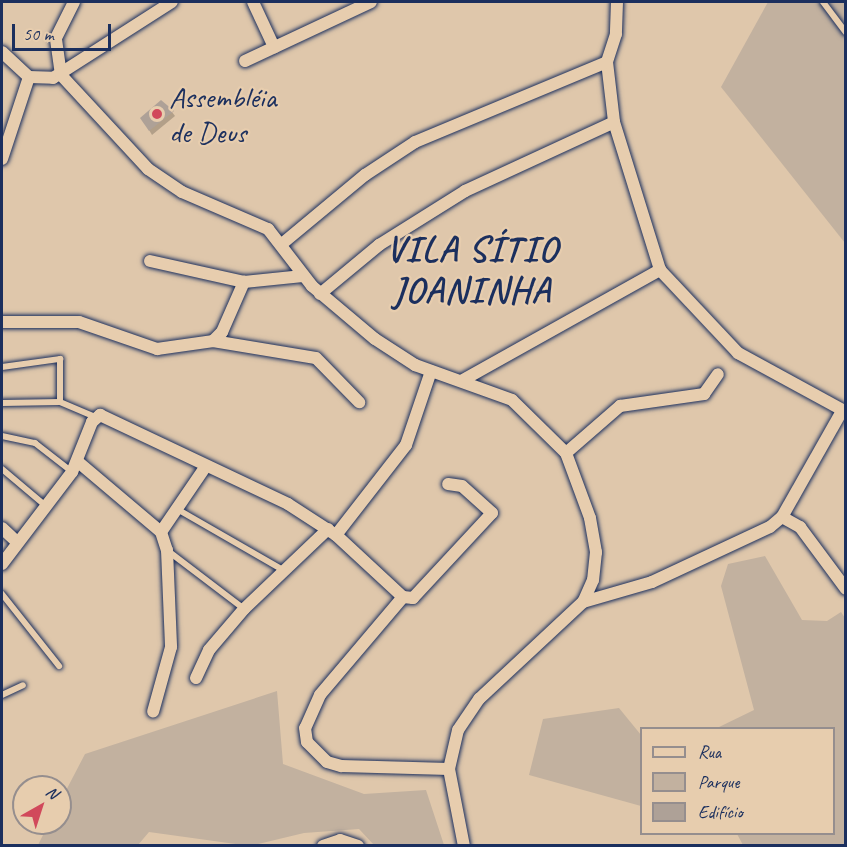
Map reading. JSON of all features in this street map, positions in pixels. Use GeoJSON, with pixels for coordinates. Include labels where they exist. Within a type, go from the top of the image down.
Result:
{"type":"FeatureCollection","features":[{"type":"Feature","properties":{"kind":"street"},"geometry":{"type":"LineString","coordinates":[[74,2],[56,38],[61,75],[162,179],[253,220],[283,243],[303,276],[320,294],[394,352],[431,371],[463,380],[512,400],[566,453],[585,495],[596,552],[583,602]]}},
{"type":"Feature","properties":{"kind":"street"},"geometry":{"type":"LineString","coordinates":[[2,52],[29,77],[61,75],[98,45],[172,2]]}},
{"type":"Feature","properties":{"kind":"street"},"geometry":{"type":"LineString","coordinates":[[253,2],[274,47]]}},
{"type":"Feature","properties":{"kind":"street"},"geometry":{"type":"LineString","coordinates":[[245,61],[370,2]]}},
{"type":"Feature","properties":{"kind":"street"},"geometry":{"type":"LineString","coordinates":[[464,846],[449,769],[468,711],[583,602],[652,582],[756,535],[782,517],[844,411],[738,353],[660,270],[614,122],[607,62],[616,34],[617,2]]}},
{"type":"Feature","properties":{"kind":"street"},"geometry":{"type":"LineString","coordinates":[[283,243],[364,175],[415,142],[607,62]]}},
{"type":"Feature","properties":{"kind":"street"},"geometry":{"type":"LineString","coordinates":[[2,159],[29,77]]}},
{"type":"Feature","properties":{"kind":"street"},"geometry":{"type":"LineString","coordinates":[[320,294],[379,245],[465,191],[614,122]]}},
{"type":"Feature","properties":{"kind":"street"},"geometry":{"type":"LineString","coordinates":[[150,261],[244,282],[303,276]]}},
{"type":"Feature","properties":{"kind":"street"},"geometry":{"type":"LineString","coordinates":[[463,380],[660,270]]}},
{"type":"Feature","properties":{"kind":"street"},"geometry":{"type":"LineString","coordinates":[[213,341],[226,326],[244,282]]}},
{"type":"Feature","properties":{"kind":"street"},"geometry":{"type":"LineString","coordinates":[[2,321],[79,322],[157,349],[213,341],[316,358],[359,402]]}},
{"type":"Feature","properties":{"kind":"street"},"geometry":{"type":"LineString","coordinates":[[196,678],[209,650],[244,609],[332,532],[406,445],[431,371]]}},
{"type":"Feature","properties":{"kind":"street"},"geometry":{"type":"LineString","coordinates":[[566,453],[620,406],[704,394],[718,374]]}},
{"type":"Feature","properties":{"kind":"street"},"geometry":{"type":"LineString","coordinates":[[2,564],[74,466],[96,417],[111,416],[332,532],[403,597],[414,598],[492,513],[462,486],[448,484]]}},
{"type":"Feature","properties":{"kind":"street"},"geometry":{"type":"LineString","coordinates":[[74,466],[161,532],[167,550],[171,647],[153,712]]}},
{"type":"Feature","properties":{"kind":"street"},"geometry":{"type":"LineString","coordinates":[[161,532],[206,466]]}},
{"type":"Feature","properties":{"kind":"street"},"geometry":{"type":"LineString","coordinates":[[782,517],[800,527],[846,589]]}},
{"type":"Feature","properties":{"kind":"street"},"geometry":{"type":"LineString","coordinates":[[2,528],[17,542]]}},
{"type":"Feature","properties":{"kind":"street"},"geometry":{"type":"LineString","coordinates":[[403,597],[320,695],[305,728],[307,742],[327,762],[341,766],[449,769]]}},
{"type":"Feature","properties":{"kind":"street"},"geometry":{"type":"LineString","coordinates":[[323,846],[340,840],[358,846]]}},
{"type":"Feature","properties":{"kind":"lane"},"geometry":{"type":"LineString","coordinates":[[823,2],[846,32]]}},
{"type":"Feature","properties":{"kind":"lane"},"geometry":{"type":"LineString","coordinates":[[2,367],[60,359],[60,402]]}},
{"type":"Feature","properties":{"kind":"lane"},"geometry":{"type":"LineString","coordinates":[[2,403],[60,402],[96,417]]}},
{"type":"Feature","properties":{"kind":"lane"},"geometry":{"type":"LineString","coordinates":[[2,436],[35,443],[74,466]]}},
{"type":"Feature","properties":{"kind":"lane"},"geometry":{"type":"LineString","coordinates":[[2,469],[46,506]]}},
{"type":"Feature","properties":{"kind":"lane"},"geometry":{"type":"LineString","coordinates":[[177,509],[285,571]]}},
{"type":"Feature","properties":{"kind":"lane"},"geometry":{"type":"LineString","coordinates":[[167,550],[244,609]]}},
{"type":"Feature","properties":{"kind":"lane"},"geometry":{"type":"LineString","coordinates":[[2,594],[59,666]]}},
{"type":"Feature","properties":{"kind":"lane"},"geometry":{"type":"LineString","coordinates":[[2,695],[23,685]]}},
{"type":"Feature","properties":{"kind":"green space"},"geometry":{"type":"Polygon","coordinates":[[[768,2],[845,2],[845,243],[721,87],[768,2]]]}},
{"type":"Feature","properties":{"kind":"green space"},"geometry":{"type":"Polygon","coordinates":[[[765,556],[802,620],[827,621],[841,612],[845,618],[845,845],[743,845],[738,835],[835,835],[835,727],[719,727],[754,710],[721,586],[728,564],[765,556]]]}},
{"type":"Feature","properties":{"kind":"green space"},"geometry":{"type":"Polygon","coordinates":[[[277,691],[283,764],[364,794],[426,790],[444,845],[374,845],[359,829],[304,833],[250,846],[149,832],[138,845],[38,845],[43,835],[72,835],[72,779],[85,754],[277,691]]]}},
{"type":"Feature","properties":{"kind":"green space"},"geometry":{"type":"Polygon","coordinates":[[[619,708],[640,734],[640,806],[529,775],[543,719],[619,708]]]}},
{"type":"Feature","properties":{"kind":"building","name":"Assembléia de Deus"},"geometry":{"type":"Polygon","coordinates":[[[161,100],[174,111],[149,131],[140,118],[161,100]]]}},
{"type":"Feature","properties":{"kind":"place","name":"Assembléia de Deus"},"geometry":{"type":"Point","coordinates":[157,114]}},
{"type":"Feature","properties":{"kind":"district","name":"VILA SÍTIO JOANINHA"},"geometry":{"type":"Point","coordinates":[472,270]}}]}
